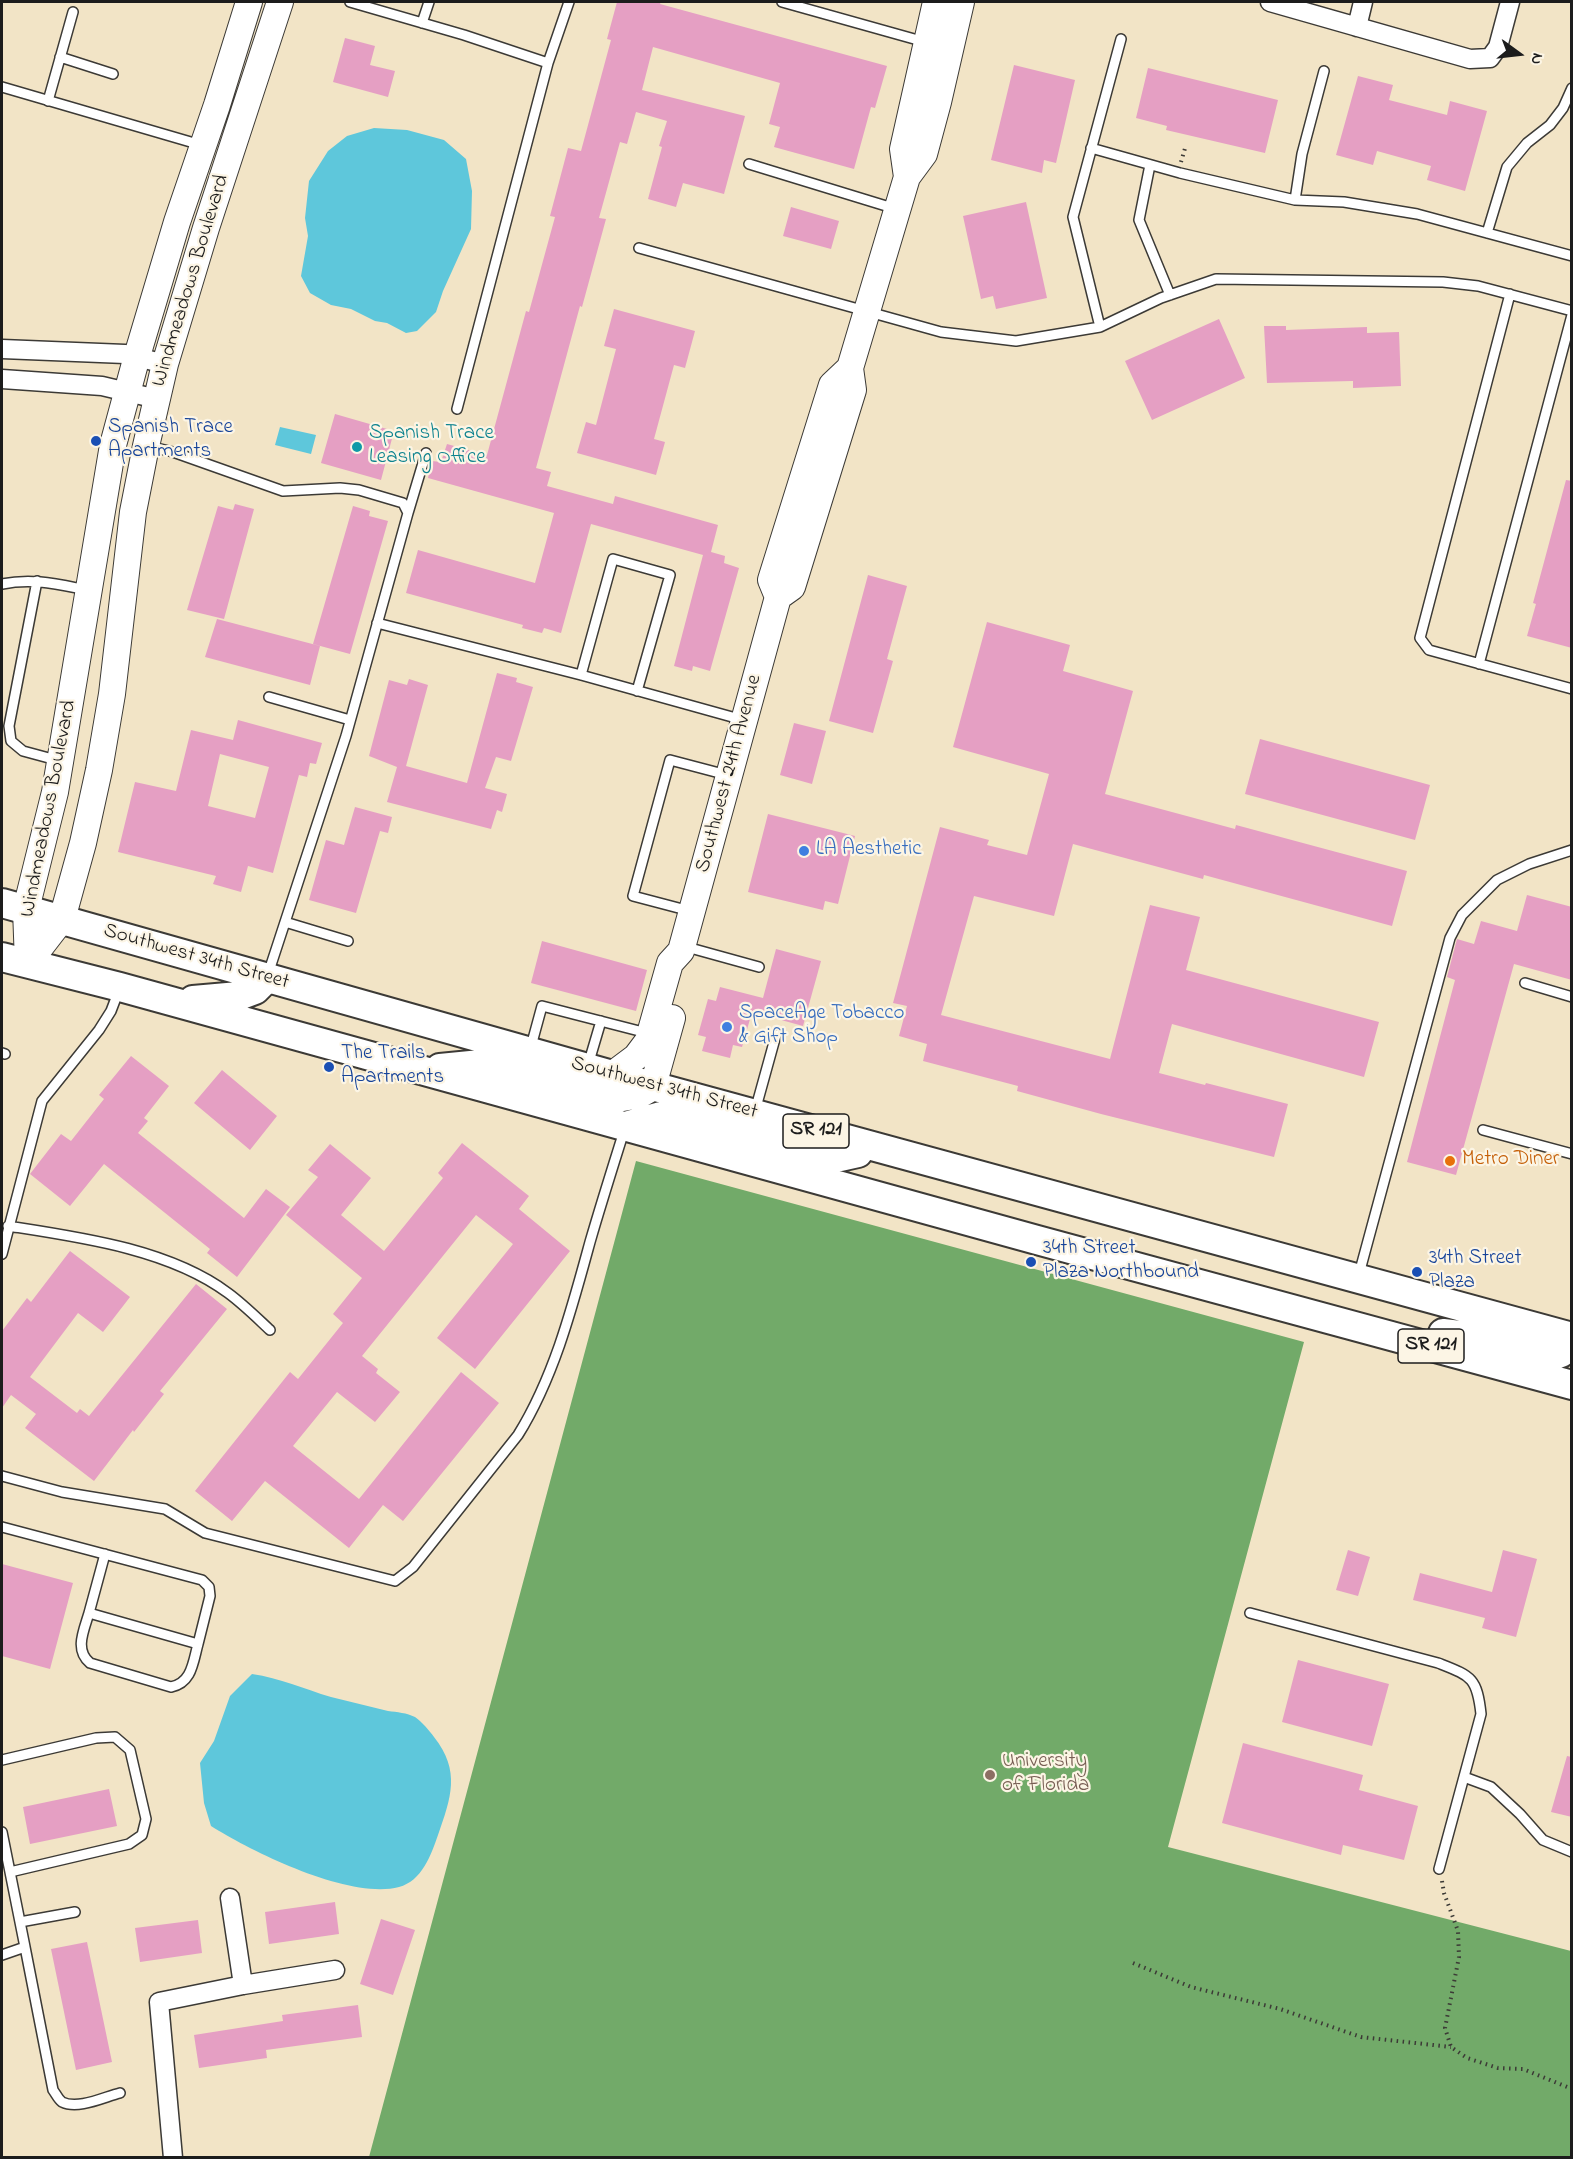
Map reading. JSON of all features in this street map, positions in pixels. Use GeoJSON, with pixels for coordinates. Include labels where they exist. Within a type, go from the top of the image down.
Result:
{"type":"FeatureCollection","features":[{"type":"Feature","properties":{"kind":"main road","name":"Southwest 34th Street"},"geometry":{"type":"LineString","coordinates":[[14,906],[600,1072],[1572,1337]]}},
{"type":"Feature","properties":{"kind":"main road","name":"SR 121"},"geometry":{"type":"LineString","coordinates":[[15,960],[176,1002],[1572,1385]]}},
{"type":"Feature","properties":{"kind":"main road"},"geometry":{"type":"LineString","coordinates":[[176,1002],[239,996],[255,990],[266,979]]}},
{"type":"Feature","properties":{"kind":"main road"},"geometry":{"type":"LineString","coordinates":[[420,1069],[481,1064],[617,1098],[639,1094],[654,1086]]}},
{"type":"Feature","properties":{"kind":"main road"},"geometry":{"type":"LineString","coordinates":[[626,1126],[661,1116],[687,1119],[840,1157],[877,1147]]}},
{"type":"Feature","properties":{"kind":"main road"},"geometry":{"type":"LineString","coordinates":[[1412,1341],[1443,1333],[1468,1336],[1552,1356],[1572,1345]]}},
{"type":"Feature","properties":{"kind":"street","name":"Windmeadows Boulevard"},"geometry":{"type":"LineString","coordinates":[[15,960],[14,906],[60,761],[113,445],[136,356],[177,222],[249,2]]}},
{"type":"Feature","properties":{"kind":"street","name":"Windmeadows Boulevard"},"geometry":{"type":"LineString","coordinates":[[15,960],[62,919],[83,843],[99,770],[112,694],[136,488],[165,364],[206,228],[280,2]]}},
{"type":"Feature","properties":{"kind":"street","name":"Southwest 24th Avenue"},"geometry":{"type":"LineString","coordinates":[[907,177],[903,149],[936,2]]}},
{"type":"Feature","properties":{"kind":"street","name":"Southwest 24th Avenue"},"geometry":{"type":"LineString","coordinates":[[600,1072],[643,1049],[650,1034],[670,963],[682,948],[778,597],[771,580],[774,569],[832,385],[849,368],[907,177],[924,154],[961,2]]}},
{"type":"Feature","properties":{"kind":"street"},"geometry":{"type":"LineString","coordinates":[[1270,2],[1470,59],[1490,58],[1498,47],[1510,2]]}},
{"type":"Feature","properties":{"kind":"street"},"geometry":{"type":"LineString","coordinates":[[1357,27],[1364,2]]}},
{"type":"Feature","properties":{"kind":"street"},"geometry":{"type":"LineString","coordinates":[[203,145],[231,153]]}},
{"type":"Feature","properties":{"kind":"street"},"geometry":{"type":"LineString","coordinates":[[2,349],[136,356],[165,364]]}},
{"type":"Feature","properties":{"kind":"street"},"geometry":{"type":"LineString","coordinates":[[2,379],[102,386],[157,399]]}},
{"type":"Feature","properties":{"kind":"street"},"geometry":{"type":"LineString","coordinates":[[90,590],[122,597]]}},
{"type":"Feature","properties":{"kind":"street","name":"Southwest 24th Avenue"},"geometry":{"type":"LineString","coordinates":[[654,1086],[686,966],[682,948]]}},
{"type":"Feature","properties":{"kind":"street"},"geometry":{"type":"LineString","coordinates":[[230,1898],[243,1985]]}},
{"type":"Feature","properties":{"kind":"street"},"geometry":{"type":"LineString","coordinates":[[173,2157],[159,2002],[335,1970]]}},
{"type":"Feature","properties":{"kind":"lane"},"geometry":{"type":"LineString","coordinates":[[350,2],[549,63]]}},
{"type":"Feature","properties":{"kind":"lane"},"geometry":{"type":"LineString","coordinates":[[422,23],[429,2]]}},
{"type":"Feature","properties":{"kind":"lane"},"geometry":{"type":"LineString","coordinates":[[457,409],[549,63],[568,2]]}},
{"type":"Feature","properties":{"kind":"lane"},"geometry":{"type":"LineString","coordinates":[[782,2],[928,43]]}},
{"type":"Feature","properties":{"kind":"lane"},"geometry":{"type":"LineString","coordinates":[[48,101],[73,12]]}},
{"type":"Feature","properties":{"kind":"lane"},"geometry":{"type":"LineString","coordinates":[[1100,327],[1073,217],[1121,39]]}},
{"type":"Feature","properties":{"kind":"lane"},"geometry":{"type":"LineString","coordinates":[[60,57],[113,74]]}},
{"type":"Feature","properties":{"kind":"lane"},"geometry":{"type":"LineString","coordinates":[[1295,200],[1302,154],[1324,71]]}},
{"type":"Feature","properties":{"kind":"lane"},"geometry":{"type":"LineString","coordinates":[[2,87],[203,145]]}},
{"type":"Feature","properties":{"kind":"lane"},"geometry":{"type":"LineString","coordinates":[[1487,233],[1507,167],[1527,143],[1550,125],[1563,108],[1572,88]]}},
{"type":"Feature","properties":{"kind":"lane"},"geometry":{"type":"LineString","coordinates":[[1091,148],[1150,165],[1295,200],[1344,202],[1417,214],[1572,256]]}},
{"type":"Feature","properties":{"kind":"lane"},"geometry":{"type":"LineString","coordinates":[[749,164],[897,209]]}},
{"type":"Feature","properties":{"kind":"lane"},"geometry":{"type":"LineString","coordinates":[[1150,165],[1139,220],[1170,295]]}},
{"type":"Feature","properties":{"kind":"lane"},"geometry":{"type":"LineString","coordinates":[[639,248],[941,332],[1016,341],[1100,327],[1170,295],[1216,279],[1443,282],[1478,286],[1572,313],[1479,664]]}},
{"type":"Feature","properties":{"kind":"lane"},"geometry":{"type":"LineString","coordinates":[[1510,294],[1420,638],[1429,650],[1572,688]]}},
{"type":"Feature","properties":{"kind":"lane"},"geometry":{"type":"LineString","coordinates":[[146,446],[173,452],[283,491],[359,489],[403,503],[408,513]]}},
{"type":"Feature","properties":{"kind":"lane"},"geometry":{"type":"LineString","coordinates":[[266,979],[350,720],[426,453]]}},
{"type":"Feature","properties":{"kind":"lane"},"geometry":{"type":"LineString","coordinates":[[581,675],[613,559],[663,573],[670,575],[637,691]]}},
{"type":"Feature","properties":{"kind":"lane"},"geometry":{"type":"LineString","coordinates":[[2,584],[23,580],[90,590]]}},
{"type":"Feature","properties":{"kind":"lane"},"geometry":{"type":"LineString","coordinates":[[37,581],[9,726],[11,741],[23,752],[60,761]]}},
{"type":"Feature","properties":{"kind":"lane"},"geometry":{"type":"LineString","coordinates":[[377,622],[581,675],[744,721]]}},
{"type":"Feature","properties":{"kind":"lane"},"geometry":{"type":"LineString","coordinates":[[269,697],[350,720]]}},
{"type":"Feature","properties":{"kind":"lane"},"geometry":{"type":"LineString","coordinates":[[692,912],[633,896],[670,760],[730,776]]}},
{"type":"Feature","properties":{"kind":"lane"},"geometry":{"type":"LineString","coordinates":[[1358,1278],[1450,938],[1462,915],[1497,880],[1529,864],[1572,849]]}},
{"type":"Feature","properties":{"kind":"lane"},"geometry":{"type":"LineString","coordinates":[[285,922],[348,941]]}},
{"type":"Feature","properties":{"kind":"lane"},"geometry":{"type":"LineString","coordinates":[[682,948],[759,967]]}},
{"type":"Feature","properties":{"kind":"lane"},"geometry":{"type":"LineString","coordinates":[[1525,983],[1572,997]]}},
{"type":"Feature","properties":{"kind":"lane"},"geometry":{"type":"LineString","coordinates":[[2,1254],[42,1101],[99,1030],[111,1011],[120,987]]}},
{"type":"Feature","properties":{"kind":"lane"},"geometry":{"type":"LineString","coordinates":[[530,1052],[542,1006],[650,1034]]}},
{"type":"Feature","properties":{"kind":"lane"},"geometry":{"type":"LineString","coordinates":[[600,1072],[601,1021]]}},
{"type":"Feature","properties":{"kind":"lane"},"geometry":{"type":"LineString","coordinates":[[754,1114],[776,1035]]}},
{"type":"Feature","properties":{"kind":"lane"},"geometry":{"type":"LineString","coordinates":[[2,1476],[62,1492],[165,1509],[205,1533],[395,1581],[413,1567],[518,1435],[528,1419],[545,1383],[572,1309],[626,1126]]}},
{"type":"Feature","properties":{"kind":"lane"},"geometry":{"type":"LineString","coordinates":[[1483,1130],[1572,1154]]}},
{"type":"Feature","properties":{"kind":"lane"},"geometry":{"type":"LineString","coordinates":[[8,1226],[107,1242],[188,1270],[228,1292],[270,1330]]}},
{"type":"Feature","properties":{"kind":"lane"},"geometry":{"type":"LineString","coordinates":[[2,1527],[105,1554],[202,1580],[208,1587],[210,1596],[186,1680],[180,1685],[171,1687],[90,1664],[85,1659],[81,1641],[105,1554]]}},
{"type":"Feature","properties":{"kind":"lane"},"geometry":{"type":"LineString","coordinates":[[89,1613],[198,1644]]}},
{"type":"Feature","properties":{"kind":"lane"},"geometry":{"type":"LineString","coordinates":[[1250,1613],[1438,1663],[1466,1674],[1479,1691],[1481,1714],[1439,1869]]}},
{"type":"Feature","properties":{"kind":"lane"},"geometry":{"type":"LineString","coordinates":[[2,1760],[96,1738],[115,1737],[130,1750],[146,1819],[142,1835],[129,1844],[10,1872]]}},
{"type":"Feature","properties":{"kind":"lane"},"geometry":{"type":"LineString","coordinates":[[1464,1778],[1491,1787],[1543,1840],[1572,1852]]}},
{"type":"Feature","properties":{"kind":"lane"},"geometry":{"type":"LineString","coordinates":[[2,1832],[53,2090],[59,2099],[71,2104],[81,2104],[120,2093]]}},
{"type":"Feature","properties":{"kind":"lane"},"geometry":{"type":"LineString","coordinates":[[20,1922],[75,1912]]}},
{"type":"Feature","properties":{"kind":"lane"},"geometry":{"type":"LineString","coordinates":[[2,1955],[25,1947]]}},
{"type":"Feature","properties":{"kind":"path"},"geometry":{"type":"LineString","coordinates":[[1181,163],[1186,145]]}},
{"type":"Feature","properties":{"kind":"path"},"geometry":{"type":"LineString","coordinates":[[1439,1869],[1444,1893],[1458,1931],[1459,1957],[1444,2028],[1451,2046]]}},
{"type":"Feature","properties":{"kind":"path"},"geometry":{"type":"LineString","coordinates":[[1133,1963],[1191,1987],[1280,2010],[1361,2037],[1451,2046],[1467,2058],[1498,2068],[1523,2069],[1572,2088]]}},
{"type":"Feature","properties":{"kind":"green space","name":"University of Florida"},"geometry":{"type":"Polygon","coordinates":[[[636,1161],[1304,1342],[1168,1847],[1571,1951],[1571,2157],[369,2157],[636,1161]]]}},
{"type":"Feature","properties":{"kind":"water"},"geometry":{"type":"Polygon","coordinates":[[[374,128],[407,130],[444,140],[466,159],[472,191],[471,229],[436,312],[417,331],[406,333],[351,309],[331,305],[310,293],[301,276],[308,236],[305,218],[309,181],[328,151],[347,136],[374,128]]]}},
{"type":"Feature","properties":{"kind":"water"},"geometry":{"type":"Polygon","coordinates":[[[280,427],[316,435],[311,454],[275,445],[280,427]]]}},
{"type":"Feature","properties":{"kind":"water"},"geometry":{"type":"Polygon","coordinates":[[[252,1674],[331,1697],[409,1715],[418,1719],[430,1732],[448,1761],[451,1773],[450,1797],[432,1851],[420,1873],[414,1879],[399,1887],[379,1889],[355,1887],[302,1871],[276,1860],[211,1826],[204,1803],[200,1763],[214,1741],[230,1696],[252,1674]]]}},
{"type":"Feature","properties":{"kind":"building"},"geometry":{"type":"Polygon","coordinates":[[[617,2],[661,2],[660,4],[887,66],[875,108],[871,107],[854,169],[774,147],[780,127],[769,124],[780,83],[653,47],[642,90],[745,116],[724,194],[683,183],[676,207],[648,199],[662,147],[659,146],[667,121],[636,112],[627,144],[620,142],[599,218],[606,219],[536,468],[551,472],[547,486],[613,504],[615,496],[718,525],[711,552],[725,556],[724,563],[739,568],[710,671],[693,666],[692,671],[674,666],[703,555],[591,524],[561,633],[544,628],[542,633],[522,628],[523,625],[406,593],[418,550],[535,583],[554,513],[428,478],[432,461],[441,462],[447,444],[487,455],[526,311],[529,312],[555,217],[550,216],[568,148],[581,151],[611,40],[607,39],[617,2]]]}},
{"type":"Feature","properties":{"kind":"building"},"geometry":{"type":"Polygon","coordinates":[[[345,38],[375,46],[370,65],[395,71],[388,97],[333,82],[345,38]]]}},
{"type":"Feature","properties":{"kind":"building"},"geometry":{"type":"Polygon","coordinates":[[[1014,65],[1075,80],[1056,163],[1044,160],[1042,173],[991,160],[1014,65]]]}},
{"type":"Feature","properties":{"kind":"building"},"geometry":{"type":"Polygon","coordinates":[[[1148,68],[1278,100],[1265,153],[1166,130],[1167,126],[1136,118],[1148,68]]]}},
{"type":"Feature","properties":{"kind":"building"},"geometry":{"type":"Polygon","coordinates":[[[1358,76],[1393,85],[1389,100],[1447,115],[1450,101],[1487,111],[1465,191],[1427,180],[1431,166],[1377,151],[1373,165],[1336,155],[1358,76]]]}},
{"type":"Feature","properties":{"kind":"building"},"geometry":{"type":"Polygon","coordinates":[[[1026,202],[1047,298],[996,309],[993,296],[981,299],[963,216],[1026,202]]]}},
{"type":"Feature","properties":{"kind":"building"},"geometry":{"type":"Polygon","coordinates":[[[791,207],[839,221],[831,249],[783,236],[791,207]]]}},
{"type":"Feature","properties":{"kind":"building"},"geometry":{"type":"Polygon","coordinates":[[[614,309],[695,331],[685,368],[674,365],[654,439],[665,442],[656,475],[577,453],[586,422],[596,425],[616,349],[604,346],[614,309]]]}},
{"type":"Feature","properties":{"kind":"building"},"geometry":{"type":"Polygon","coordinates":[[[1219,319],[1245,378],[1152,420],[1125,361],[1219,319]]]}},
{"type":"Feature","properties":{"kind":"building"},"geometry":{"type":"Polygon","coordinates":[[[1264,326],[1286,326],[1286,330],[1367,327],[1367,333],[1399,332],[1401,386],[1353,388],[1353,381],[1267,383],[1264,326]]]}},
{"type":"Feature","properties":{"kind":"building","name":"Spanish Trace Leasing Office"},"geometry":{"type":"Polygon","coordinates":[[[335,414],[394,431],[381,480],[321,463],[335,414]]]}},
{"type":"Feature","properties":{"kind":"building"},"geometry":{"type":"Polygon","coordinates":[[[1566,480],[1572,481],[1572,648],[1527,636],[1536,604],[1533,603],[1566,480]]]}},
{"type":"Feature","properties":{"kind":"building"},"geometry":{"type":"Polygon","coordinates":[[[235,504],[254,509],[224,619],[187,610],[218,506],[233,510],[235,504]]]}},
{"type":"Feature","properties":{"kind":"building"},"geometry":{"type":"Polygon","coordinates":[[[353,506],[370,511],[369,516],[388,521],[350,654],[313,644],[353,506]]]}},
{"type":"Feature","properties":{"kind":"building"},"geometry":{"type":"Polygon","coordinates":[[[868,575],[907,586],[887,659],[893,661],[873,733],[829,721],[868,575]]]}},
{"type":"Feature","properties":{"kind":"building"},"geometry":{"type":"Polygon","coordinates":[[[217,619],[320,646],[310,685],[205,657],[217,619]]]}},
{"type":"Feature","properties":{"kind":"building"},"geometry":{"type":"Polygon","coordinates":[[[987,622],[1070,645],[1063,671],[1133,691],[1105,794],[1235,829],[1236,825],[1407,871],[1392,926],[1204,875],[1203,879],[1073,844],[1054,916],[974,896],[941,1015],[1110,1059],[1150,905],[1200,917],[1186,970],[1379,1022],[1364,1077],[1172,1024],[1159,1073],[1288,1104],[1274,1157],[1101,1114],[1017,1091],[1018,1086],[923,1061],[927,1044],[899,1036],[907,1006],[893,1003],[940,827],[989,840],[987,845],[1027,855],[1049,774],[953,747],[987,622]]]}},
{"type":"Feature","properties":{"kind":"building"},"geometry":{"type":"Polygon","coordinates":[[[497,673],[517,678],[516,682],[533,687],[511,761],[496,757],[485,788],[507,794],[502,812],[497,810],[491,829],[387,802],[397,767],[369,756],[389,680],[407,685],[409,679],[428,685],[406,766],[467,783],[497,673]]]}},
{"type":"Feature","properties":{"kind":"building"},"geometry":{"type":"Polygon","coordinates":[[[238,720],[322,743],[316,764],[310,763],[307,777],[299,775],[273,873],[248,866],[241,892],[213,884],[216,876],[118,852],[135,782],[176,791],[191,730],[233,740],[238,720]],[[220,754],[208,806],[255,818],[269,767],[220,754]]]}},
{"type":"Feature","properties":{"kind":"building"},"geometry":{"type":"Polygon","coordinates":[[[794,723],[826,731],[812,784],[780,775],[794,723]]]}},
{"type":"Feature","properties":{"kind":"building"},"geometry":{"type":"Polygon","coordinates":[[[1260,739],[1430,785],[1415,840],[1245,794],[1260,739]]]}},
{"type":"Feature","properties":{"kind":"building"},"geometry":{"type":"Polygon","coordinates":[[[355,807],[392,817],[388,833],[380,831],[356,913],[309,900],[326,840],[344,845],[355,807]]]}},
{"type":"Feature","properties":{"kind":"building"},"geometry":{"type":"Polygon","coordinates":[[[768,814],[855,836],[838,904],[825,901],[823,910],[748,892],[768,814]]]}},
{"type":"Feature","properties":{"kind":"building"},"geometry":{"type":"Polygon","coordinates":[[[1527,895],[1572,907],[1572,980],[1514,964],[1456,1175],[1407,1162],[1455,980],[1447,977],[1457,939],[1474,944],[1481,921],[1517,931],[1527,895]]]}},
{"type":"Feature","properties":{"kind":"building"},"geometry":{"type":"Polygon","coordinates":[[[542,941],[647,970],[636,1011],[531,983],[542,941]]]}},
{"type":"Feature","properties":{"kind":"building"},"geometry":{"type":"Polygon","coordinates":[[[776,949],[821,961],[803,1026],[752,1012],[742,1047],[733,1045],[730,1058],[702,1051],[706,1037],[698,1035],[708,999],[716,1001],[720,987],[763,998],[776,949]]]}},
{"type":"Feature","properties":{"kind":"building"},"geometry":{"type":"Polygon","coordinates":[[[131,1056],[169,1086],[144,1118],[148,1121],[138,1133],[244,1218],[266,1189],[290,1207],[237,1277],[207,1253],[210,1249],[104,1164],[70,1206],[30,1174],[61,1134],[71,1141],[104,1099],[99,1095],[131,1056]]]}},
{"type":"Feature","properties":{"kind":"building"},"geometry":{"type":"Polygon","coordinates":[[[222,1070],[277,1116],[250,1150],[194,1103],[222,1070]]]}},
{"type":"Feature","properties":{"kind":"building"},"geometry":{"type":"Polygon","coordinates":[[[462,1143],[529,1196],[519,1209],[570,1251],[475,1369],[437,1338],[513,1244],[476,1215],[362,1356],[378,1369],[376,1373],[400,1392],[375,1422],[337,1392],[293,1446],[359,1499],[461,1372],[499,1403],[403,1521],[383,1505],[349,1548],[265,1481],[232,1521],[195,1491],[290,1372],[298,1379],[343,1323],[333,1314],[362,1278],[286,1215],[318,1177],[308,1170],[330,1144],[371,1178],[341,1215],[384,1251],[443,1178],[438,1173],[462,1143]]]}},
{"type":"Feature","properties":{"kind":"building"},"geometry":{"type":"Polygon","coordinates":[[[70,1251],[130,1297],[103,1332],[78,1313],[30,1377],[77,1413],[80,1409],[89,1416],[196,1284],[227,1309],[160,1391],[164,1394],[94,1481],[25,1428],[36,1414],[11,1395],[2,1408],[2,1331],[27,1298],[31,1302],[70,1251]]]}},
{"type":"Feature","properties":{"kind":"building"},"geometry":{"type":"Polygon","coordinates":[[[1348,1550],[1370,1557],[1358,1596],[1336,1590],[1348,1550]]]}},
{"type":"Feature","properties":{"kind":"building"},"geometry":{"type":"Polygon","coordinates":[[[1503,1550],[1537,1559],[1516,1637],[1482,1628],[1485,1618],[1413,1600],[1420,1573],[1492,1592],[1503,1550]]]}},
{"type":"Feature","properties":{"kind":"building"},"geometry":{"type":"Polygon","coordinates":[[[2,1564],[73,1583],[50,1669],[2,1656],[2,1564]]]}},
{"type":"Feature","properties":{"kind":"building"},"geometry":{"type":"Polygon","coordinates":[[[1298,1660],[1389,1684],[1372,1746],[1282,1722],[1298,1660]]]}},
{"type":"Feature","properties":{"kind":"building"},"geometry":{"type":"Polygon","coordinates":[[[1243,1743],[1363,1775],[1359,1790],[1418,1806],[1404,1860],[1343,1845],[1341,1855],[1222,1823],[1243,1743]]]}},
{"type":"Feature","properties":{"kind":"building"},"geometry":{"type":"Polygon","coordinates":[[[1567,1756],[1572,1757],[1572,1817],[1551,1812],[1567,1756]]]}},
{"type":"Feature","properties":{"kind":"building"},"geometry":{"type":"Polygon","coordinates":[[[109,1789],[117,1826],[30,1844],[23,1807],[109,1789]]]}},
{"type":"Feature","properties":{"kind":"building"},"geometry":{"type":"Polygon","coordinates":[[[335,1902],[339,1934],[269,1944],[265,1912],[335,1902]]]}},
{"type":"Feature","properties":{"kind":"building"},"geometry":{"type":"Polygon","coordinates":[[[381,1919],[415,1930],[393,1995],[360,1984],[381,1919]]]}},
{"type":"Feature","properties":{"kind":"building"},"geometry":{"type":"Polygon","coordinates":[[[198,1920],[202,1953],[140,1962],[135,1928],[198,1920]]]}},
{"type":"Feature","properties":{"kind":"building"},"geometry":{"type":"Polygon","coordinates":[[[87,1942],[112,2062],[76,2070],[51,1949],[87,1942]]]}},
{"type":"Feature","properties":{"kind":"building"},"geometry":{"type":"Polygon","coordinates":[[[358,2005],[362,2037],[266,2050],[267,2058],[199,2068],[194,2035],[283,2021],[282,2015],[358,2005]]]}},
{"type":"Feature","properties":{"kind":"place","name":"Spanish Trace Apartments"},"geometry":{"type":"Point","coordinates":[96,441]}},
{"type":"Feature","properties":{"kind":"place","name":"Spanish Trace Leasing Office"},"geometry":{"type":"Point","coordinates":[357,447]}},
{"type":"Feature","properties":{"kind":"place","name":"LA Aesthetic"},"geometry":{"type":"Point","coordinates":[804,851]}},
{"type":"Feature","properties":{"kind":"place","name":"SpaceAge Tobacco & Gift Shop"},"geometry":{"type":"Point","coordinates":[727,1027]}},
{"type":"Feature","properties":{"kind":"place","name":"The Trails Apartments"},"geometry":{"type":"Point","coordinates":[329,1067]}},
{"type":"Feature","properties":{"kind":"place","name":"Metro Diner"},"geometry":{"type":"Point","coordinates":[1450,1161]}},
{"type":"Feature","properties":{"kind":"place","name":"34th Street Plaza Northbound"},"geometry":{"type":"Point","coordinates":[1031,1262]}},
{"type":"Feature","properties":{"kind":"place","name":"34th Street Plaza"},"geometry":{"type":"Point","coordinates":[1417,1272]}},
{"type":"Feature","properties":{"kind":"place","name":"University of Florida"},"geometry":{"type":"Point","coordinates":[990,1775]}}]}
